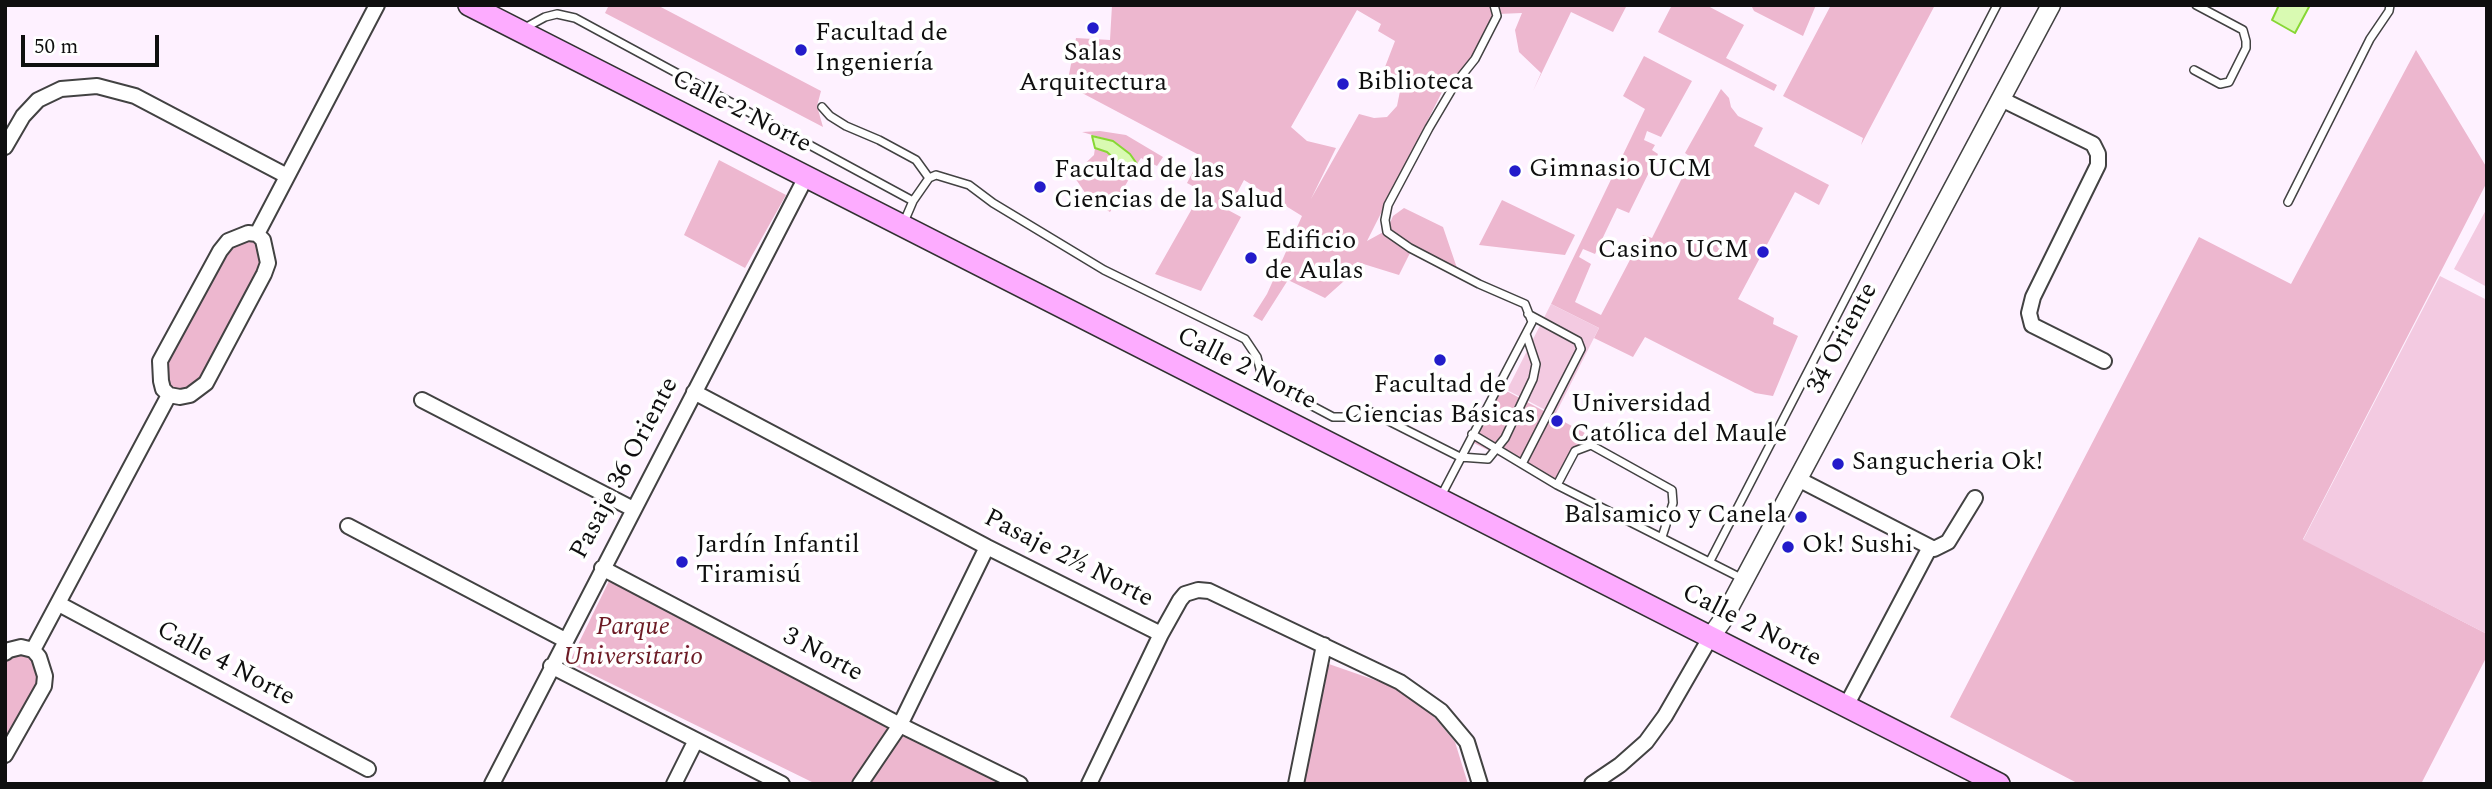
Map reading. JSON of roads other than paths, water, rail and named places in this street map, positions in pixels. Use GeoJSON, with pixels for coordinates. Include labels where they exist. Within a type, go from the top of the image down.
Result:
{"type":"FeatureCollection","features":[{"type":"Feature","properties":{"kind":"main road","name":"Calle 2 Norte"},"geometry":{"type":"LineString","coordinates":[[469,5],[1999,784]]}},
{"type":"Feature","properties":{"kind":"street"},"geometry":{"type":"LineString","coordinates":[[257,234],[377,5]]}},
{"type":"Feature","properties":{"kind":"street","name":"34 Oriente"},"geometry":{"type":"LineString","coordinates":[[1604,781],[1656,730],[1722,621],[2051,5]]}},
{"type":"Feature","properties":{"kind":"street"},"geometry":{"type":"LineString","coordinates":[[5,147],[30,108],[49,94],[61,89],[97,86],[135,96],[287,176]]}},
{"type":"Feature","properties":{"kind":"street"},"geometry":{"type":"LineString","coordinates":[[2001,99],[2093,144],[2098,154],[2098,165],[2033,297],[2029,313],[2032,326],[2104,361]]}},
{"type":"Feature","properties":{"kind":"street","name":"Pasaje 36 Oriente"},"geometry":{"type":"LineString","coordinates":[[492,784],[806,177]]}},
{"type":"Feature","properties":{"kind":"street"},"geometry":{"type":"LineString","coordinates":[[248,233],[257,234],[263,240],[268,263],[219,359],[206,383],[198,391],[180,397],[170,395],[163,389],[160,361],[220,251],[228,241],[248,233]]}},
{"type":"Feature","properties":{"kind":"street","name":"Pasaje 2½ Norte"},"geometry":{"type":"LineString","coordinates":[[694,392],[987,547],[1161,634],[1185,594],[1198,590],[1209,591],[1400,682],[1441,711],[1467,742],[1480,784]]}},
{"type":"Feature","properties":{"kind":"street"},"geometry":{"type":"LineString","coordinates":[[33,650],[170,395]]}},
{"type":"Feature","properties":{"kind":"street"},"geometry":{"type":"LineString","coordinates":[[422,400],[633,509]]}},
{"type":"Feature","properties":{"kind":"street"},"geometry":{"type":"LineString","coordinates":[[1798,479],[1929,549],[1939,548],[1948,542],[1975,498]]}},
{"type":"Feature","properties":{"kind":"street"},"geometry":{"type":"LineString","coordinates":[[348,526],[565,640]]}},
{"type":"Feature","properties":{"kind":"street"},"geometry":{"type":"LineString","coordinates":[[860,784],[900,725],[987,547]]}},
{"type":"Feature","properties":{"kind":"street"},"geometry":{"type":"LineString","coordinates":[[1846,706],[1929,549]]}},
{"type":"Feature","properties":{"kind":"street","name":"3 Norte"},"geometry":{"type":"LineString","coordinates":[[602,568],[900,725],[1020,784]]}},
{"type":"Feature","properties":{"kind":"street","name":"Calle 4 Norte"},"geometry":{"type":"LineString","coordinates":[[59,604],[368,769]]}},
{"type":"Feature","properties":{"kind":"street"},"geometry":{"type":"LineString","coordinates":[[1089,784],[1161,634]]}},
{"type":"Feature","properties":{"kind":"street"},"geometry":{"type":"LineString","coordinates":[[1296,784],[1324,645]]}},
{"type":"Feature","properties":{"kind":"street"},"geometry":{"type":"LineString","coordinates":[[5,653],[22,647],[33,650],[43,667],[44,686],[5,755]]}},
{"type":"Feature","properties":{"kind":"street"},"geometry":{"type":"LineString","coordinates":[[551,667],[782,784]]}},
{"type":"Feature","properties":{"kind":"street"},"geometry":{"type":"LineString","coordinates":[[674,784],[696,740]]}},
{"type":"Feature","properties":{"kind":"lane"},"geometry":{"type":"LineString","coordinates":[[1439,499],[1532,322],[1525,304],[1479,284],[1410,248],[1387,232],[1385,220],[1388,205],[1429,128],[1455,84],[1475,59],[1497,16],[1494,5]]}},
{"type":"Feature","properties":{"kind":"lane"},"geometry":{"type":"LineString","coordinates":[[1710,561],[1997,5]]}},
{"type":"Feature","properties":{"kind":"lane"},"geometry":{"type":"LineString","coordinates":[[2194,70],[2220,84],[2229,82],[2246,48],[2243,30],[2196,5]]}},
{"type":"Feature","properties":{"kind":"lane"},"geometry":{"type":"LineString","coordinates":[[2288,202],[2390,5]]}},
{"type":"Feature","properties":{"kind":"lane"},"geometry":{"type":"LineString","coordinates":[[519,31],[545,17],[557,14],[575,18],[914,201]]}},
{"type":"Feature","properties":{"kind":"lane"},"geometry":{"type":"LineString","coordinates":[[822,107],[846,126],[879,139],[916,160],[929,178]]}},
{"type":"Feature","properties":{"kind":"lane"},"geometry":{"type":"LineString","coordinates":[[903,224],[929,178],[936,174],[969,185],[993,203],[1104,270],[1245,339],[1257,356],[1264,380],[1328,415],[1346,417],[1359,410],[1367,410],[1460,457],[1488,459],[1505,438],[1533,379],[1536,364],[1526,334]]}},
{"type":"Feature","properties":{"kind":"lane"},"geometry":{"type":"LineString","coordinates":[[1522,464],[1581,349],[1577,341],[1528,314]]}},
{"type":"Feature","properties":{"kind":"lane"},"geometry":{"type":"LineString","coordinates":[[1472,434],[1557,485],[1745,579]]}},
{"type":"Feature","properties":{"kind":"lane"},"geometry":{"type":"LineString","coordinates":[[1557,485],[1575,451],[1591,445],[1672,490],[1673,503],[1662,537]]}},
{"type":"Feature","properties":{"kind":"place","name":"Salas Arquitectura"},"geometry":{"type":"Point","coordinates":[1093,28]}},
{"type":"Feature","properties":{"kind":"place","name":"Facultad de Ingeniería"},"geometry":{"type":"Point","coordinates":[801,50]}},
{"type":"Feature","properties":{"kind":"place","name":"Biblioteca"},"geometry":{"type":"Point","coordinates":[1343,84]}},
{"type":"Feature","properties":{"kind":"place","name":"Gimnasio UCM"},"geometry":{"type":"Point","coordinates":[1515,171]}},
{"type":"Feature","properties":{"kind":"place","name":"Facultad de las Ciencias de la Salud"},"geometry":{"type":"Point","coordinates":[1040,187]}},
{"type":"Feature","properties":{"kind":"place","name":"Casino UCM"},"geometry":{"type":"Point","coordinates":[1763,252]}},
{"type":"Feature","properties":{"kind":"place","name":"Edificio de Aulas"},"geometry":{"type":"Point","coordinates":[1251,258]}},
{"type":"Feature","properties":{"kind":"place","name":"Facultad de Ciencias Básicas"},"geometry":{"type":"Point","coordinates":[1440,360]}},
{"type":"Feature","properties":{"kind":"place","name":"Universidad Católica del Maule"},"geometry":{"type":"Point","coordinates":[1557,421]}},
{"type":"Feature","properties":{"kind":"place","name":"Sangucheria Ok!"},"geometry":{"type":"Point","coordinates":[1838,464]}},
{"type":"Feature","properties":{"kind":"place","name":"Balsamico y Canela"},"geometry":{"type":"Point","coordinates":[1801,517]}},
{"type":"Feature","properties":{"kind":"place","name":"Ok! Sushi"},"geometry":{"type":"Point","coordinates":[1788,547]}},
{"type":"Feature","properties":{"kind":"place","name":"Jardín Infantil Tiramisú"},"geometry":{"type":"Point","coordinates":[682,562]}},
{"type":"Feature","properties":{"kind":"park label","name":"Parque Universitario"},"geometry":{"type":"Point","coordinates":[633,644]}}]}
